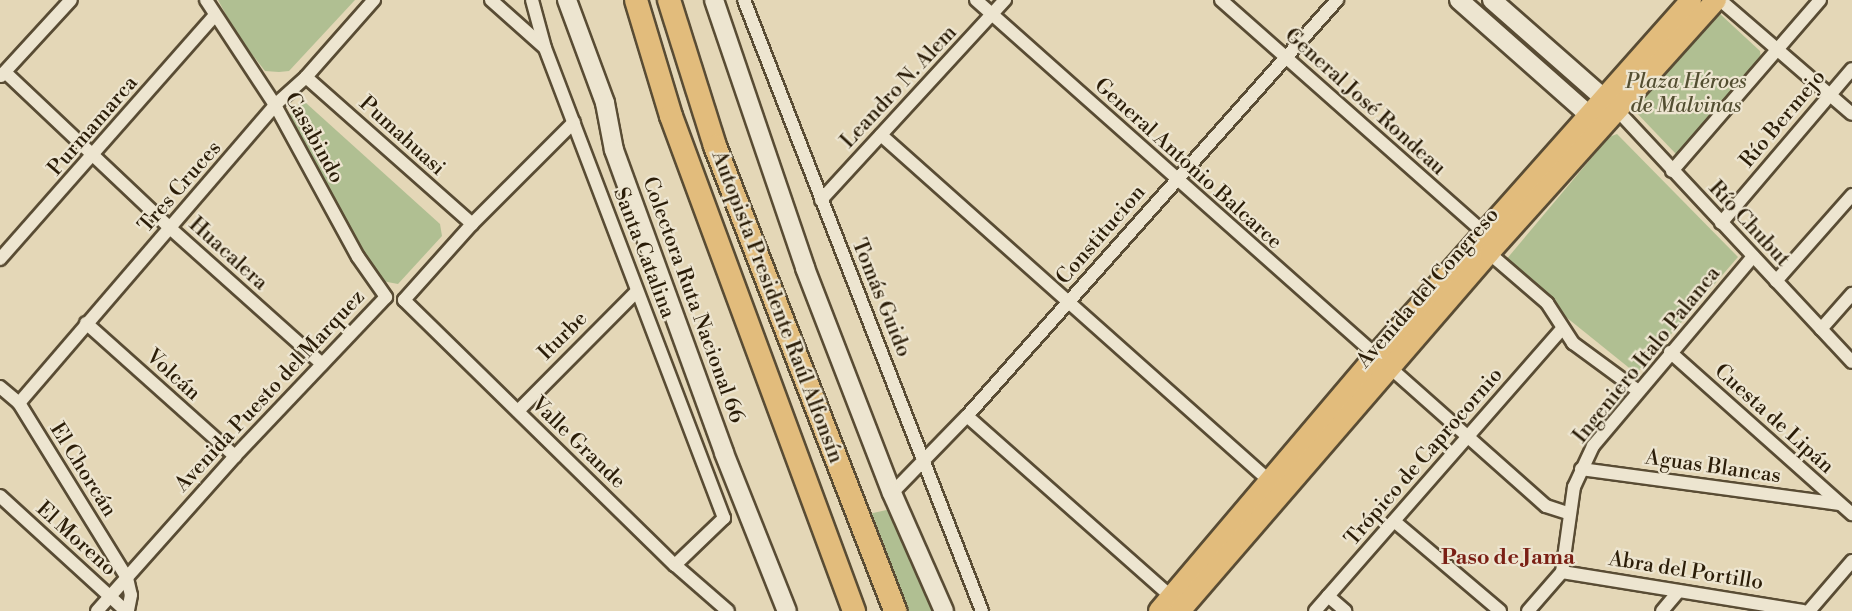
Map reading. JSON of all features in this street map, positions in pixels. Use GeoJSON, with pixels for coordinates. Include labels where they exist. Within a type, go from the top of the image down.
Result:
{"type":"FeatureCollection","features":[{"type":"Feature","properties":{"kind":"highway","name":"Autopista Presidente Raúl Alfonsín"},"geometry":{"type":"LineString","coordinates":[[636,0],[671,116],[854,611]]}},
{"type":"Feature","properties":{"kind":"highway","name":"Autopista Presidente Raúl Alfonsín"},"geometry":{"type":"LineString","coordinates":[[669,0],[715,146],[895,611]]}},
{"type":"Feature","properties":{"kind":"main road","name":"Avenida del Congreso"},"geometry":{"type":"LineString","coordinates":[[1382,362],[1489,254],[1611,105],[1691,0]]}},
{"type":"Feature","properties":{"kind":"main road","name":"Avenida del Congreso"},"geometry":{"type":"LineString","coordinates":[[1176,607],[1382,362],[1484,233],[1589,115],[1611,105],[1718,0]]}},
{"type":"Feature","properties":{"kind":"street"},"geometry":{"type":"LineString","coordinates":[[2,75],[69,0]]}},
{"type":"Feature","properties":{"kind":"street","name":"Casabindo"},"geometry":{"type":"LineString","coordinates":[[206,0],[214,16],[275,105],[358,257],[386,297]]}},
{"type":"Feature","properties":{"kind":"street","name":"Tres Cruces"},"geometry":{"type":"LineString","coordinates":[[19,403],[275,105],[306,77],[374,0]]}},
{"type":"Feature","properties":{"kind":"street"},"geometry":{"type":"LineString","coordinates":[[491,0],[545,48]]}},
{"type":"Feature","properties":{"kind":"street","name":"Santa Catalina"},"geometry":{"type":"LineString","coordinates":[[532,0],[545,48],[724,518],[675,565]]}},
{"type":"Feature","properties":{"kind":"street","name":"Colectora Ruta Nacional 66"},"geometry":{"type":"LineString","coordinates":[[567,0],[605,103],[614,150],[724,453],[787,611]]}},
{"type":"Feature","properties":{"kind":"street"},"geometry":{"type":"LineString","coordinates":[[714,0],[805,268],[892,493],[944,611]]}},
{"type":"Feature","properties":{"kind":"street","name":"Tomás Guido"},"geometry":{"type":"LineString","coordinates":[[744,0],[926,462],[982,611]]}},
{"type":"Feature","properties":{"kind":"street","name":"General Antonio Balcarce"},"geometry":{"type":"LineString","coordinates":[[976,0],[1546,506],[1568,513]]}},
{"type":"Feature","properties":{"kind":"street","name":"Leandro N. Alem"},"geometry":{"type":"LineString","coordinates":[[821,200],[1005,0]]}},
{"type":"Feature","properties":{"kind":"street","name":"General José Rondeau"},"geometry":{"type":"LineString","coordinates":[[1221,0],[1484,233]]}},
{"type":"Feature","properties":{"kind":"street","name":"Constitucion"},"geometry":{"type":"LineString","coordinates":[[892,493],[926,462],[1175,179],[1337,0]]}},
{"type":"Feature","properties":{"kind":"street"},"geometry":{"type":"LineString","coordinates":[[1460,0],[1589,115]]}},
{"type":"Feature","properties":{"kind":"street"},"geometry":{"type":"LineString","coordinates":[[1492,0],[1611,105]]}},
{"type":"Feature","properties":{"kind":"street"},"geometry":{"type":"LineString","coordinates":[[1718,0],[1852,114]]}},
{"type":"Feature","properties":{"kind":"street"},"geometry":{"type":"LineString","coordinates":[[1672,171],[1820,0]]}},
{"type":"Feature","properties":{"kind":"street","name":"Purmamarca"},"geometry":{"type":"LineString","coordinates":[[0,259],[93,157],[214,16]]}},
{"type":"Feature","properties":{"kind":"street","name":"Río Bermejo"},"geometry":{"type":"LineString","coordinates":[[1721,223],[1852,69]]}},
{"type":"Feature","properties":{"kind":"street","name":"Huacalera"},"geometry":{"type":"LineString","coordinates":[[2,75],[322,364]]}},
{"type":"Feature","properties":{"kind":"street","name":"Pumahuasi"},"geometry":{"type":"LineString","coordinates":[[306,77],[472,224]]}},
{"type":"Feature","properties":{"kind":"street","name":"Río Chubut"},"geometry":{"type":"LineString","coordinates":[[1611,105],[1852,362]]}},
{"type":"Feature","properties":{"kind":"street"},"geometry":{"type":"LineString","coordinates":[[404,300],[472,224],[574,122]]}},
{"type":"Feature","properties":{"kind":"street"},"geometry":{"type":"LineString","coordinates":[[881,135],[1276,486]]}},
{"type":"Feature","properties":{"kind":"street"},"geometry":{"type":"LineString","coordinates":[[1776,281],[1852,195]]}},
{"type":"Feature","properties":{"kind":"street"},"geometry":{"type":"LineString","coordinates":[[1484,233],[1489,254],[1547,303],[1574,343],[1637,390]]}},
{"type":"Feature","properties":{"kind":"street","name":"Ingeniero Italo Palanca"},"geometry":{"type":"LineString","coordinates":[[1562,572],[1568,513],[1581,469],[1593,446],[1637,390],[1753,257]]}},
{"type":"Feature","properties":{"kind":"street","name":"Iturbe"},"geometry":{"type":"LineString","coordinates":[[518,411],[637,291]]}},
{"type":"Feature","properties":{"kind":"street"},"geometry":{"type":"LineString","coordinates":[[1821,329],[1852,294]]}},
{"type":"Feature","properties":{"kind":"street","name":"Avenida Puesto del Marquez"},"geometry":{"type":"LineString","coordinates":[[96,611],[235,456],[386,297],[404,300]]}},
{"type":"Feature","properties":{"kind":"street","name":"Valle Grande"},"geometry":{"type":"LineString","coordinates":[[404,300],[675,565],[728,611]]}},
{"type":"Feature","properties":{"kind":"street","name":"Volcán"},"geometry":{"type":"LineString","coordinates":[[86,323],[235,456]]}},
{"type":"Feature","properties":{"kind":"street","name":"Trópico de Caprocornio"},"geometry":{"type":"LineString","coordinates":[[1316,611],[1562,328]]}},
{"type":"Feature","properties":{"kind":"street","name":"Cuesta de Lipán"},"geometry":{"type":"LineString","coordinates":[[1670,352],[1852,514]]}},
{"type":"Feature","properties":{"kind":"street","name":"El Chorcán"},"geometry":{"type":"LineString","coordinates":[[0,387],[19,403],[127,578]]}},
{"type":"Feature","properties":{"kind":"street"},"geometry":{"type":"LineString","coordinates":[[967,416],[1176,607]]}},
{"type":"Feature","properties":{"kind":"street","name":"Aguas Blancas"},"geometry":{"type":"LineString","coordinates":[[1581,469],[1840,504]]}},
{"type":"Feature","properties":{"kind":"street","name":"El Moreno"},"geometry":{"type":"LineString","coordinates":[[0,496],[127,611]]}},
{"type":"Feature","properties":{"kind":"street"},"geometry":{"type":"LineString","coordinates":[[1394,520],[1500,611]]}},
{"type":"Feature","properties":{"kind":"street"},"geometry":{"type":"LineString","coordinates":[[1809,611],[1852,561]]}},
{"type":"Feature","properties":{"kind":"street"},"geometry":{"type":"LineString","coordinates":[[1528,611],[1562,572]]}},
{"type":"Feature","properties":{"kind":"street","name":"Abra del Portillo"},"geometry":{"type":"LineString","coordinates":[[1562,572],[1803,611]]}},
{"type":"Feature","properties":{"kind":"street"},"geometry":{"type":"LineString","coordinates":[[127,578],[131,595],[127,611]]}},
{"type":"Feature","properties":{"kind":"street"},"geometry":{"type":"LineString","coordinates":[[1662,611],[1679,591]]}},
{"type":"Feature","properties":{"kind":"street"},"geometry":{"type":"LineString","coordinates":[[1328,596],[1345,611]]}},
{"type":"Feature","properties":{"kind":"green space"},"geometry":{"type":"Polygon","coordinates":[[[218,0],[355,0],[289,71],[279,72],[265,71],[237,35],[218,0]]]}},
{"type":"Feature","properties":{"kind":"green space","name":"Plaza Héroes de Malvinas"},"geometry":{"type":"Polygon","coordinates":[[[1719,13],[1760,51],[1761,60],[1681,154],[1676,154],[1632,108],[1711,14],[1719,13]]]}},
{"type":"Feature","properties":{"kind":"green space"},"geometry":{"type":"Polygon","coordinates":[[[306,103],[440,224],[442,236],[398,284],[377,280],[287,118],[299,104],[306,103]]]}},
{"type":"Feature","properties":{"kind":"green space"},"geometry":{"type":"Polygon","coordinates":[[[1617,134],[1738,257],[1640,370],[1633,371],[1505,268],[1505,261],[1609,137],[1617,134]]]}},
{"type":"Feature","properties":{"kind":"green space"},"geometry":{"type":"Polygon","coordinates":[[[891,509],[935,611],[900,611],[864,515],[891,509]]]}},
{"type":"Feature","properties":{"kind":"district","name":"Paso de Jama"},"geometry":{"type":"Point","coordinates":[1508,558]}}]}
